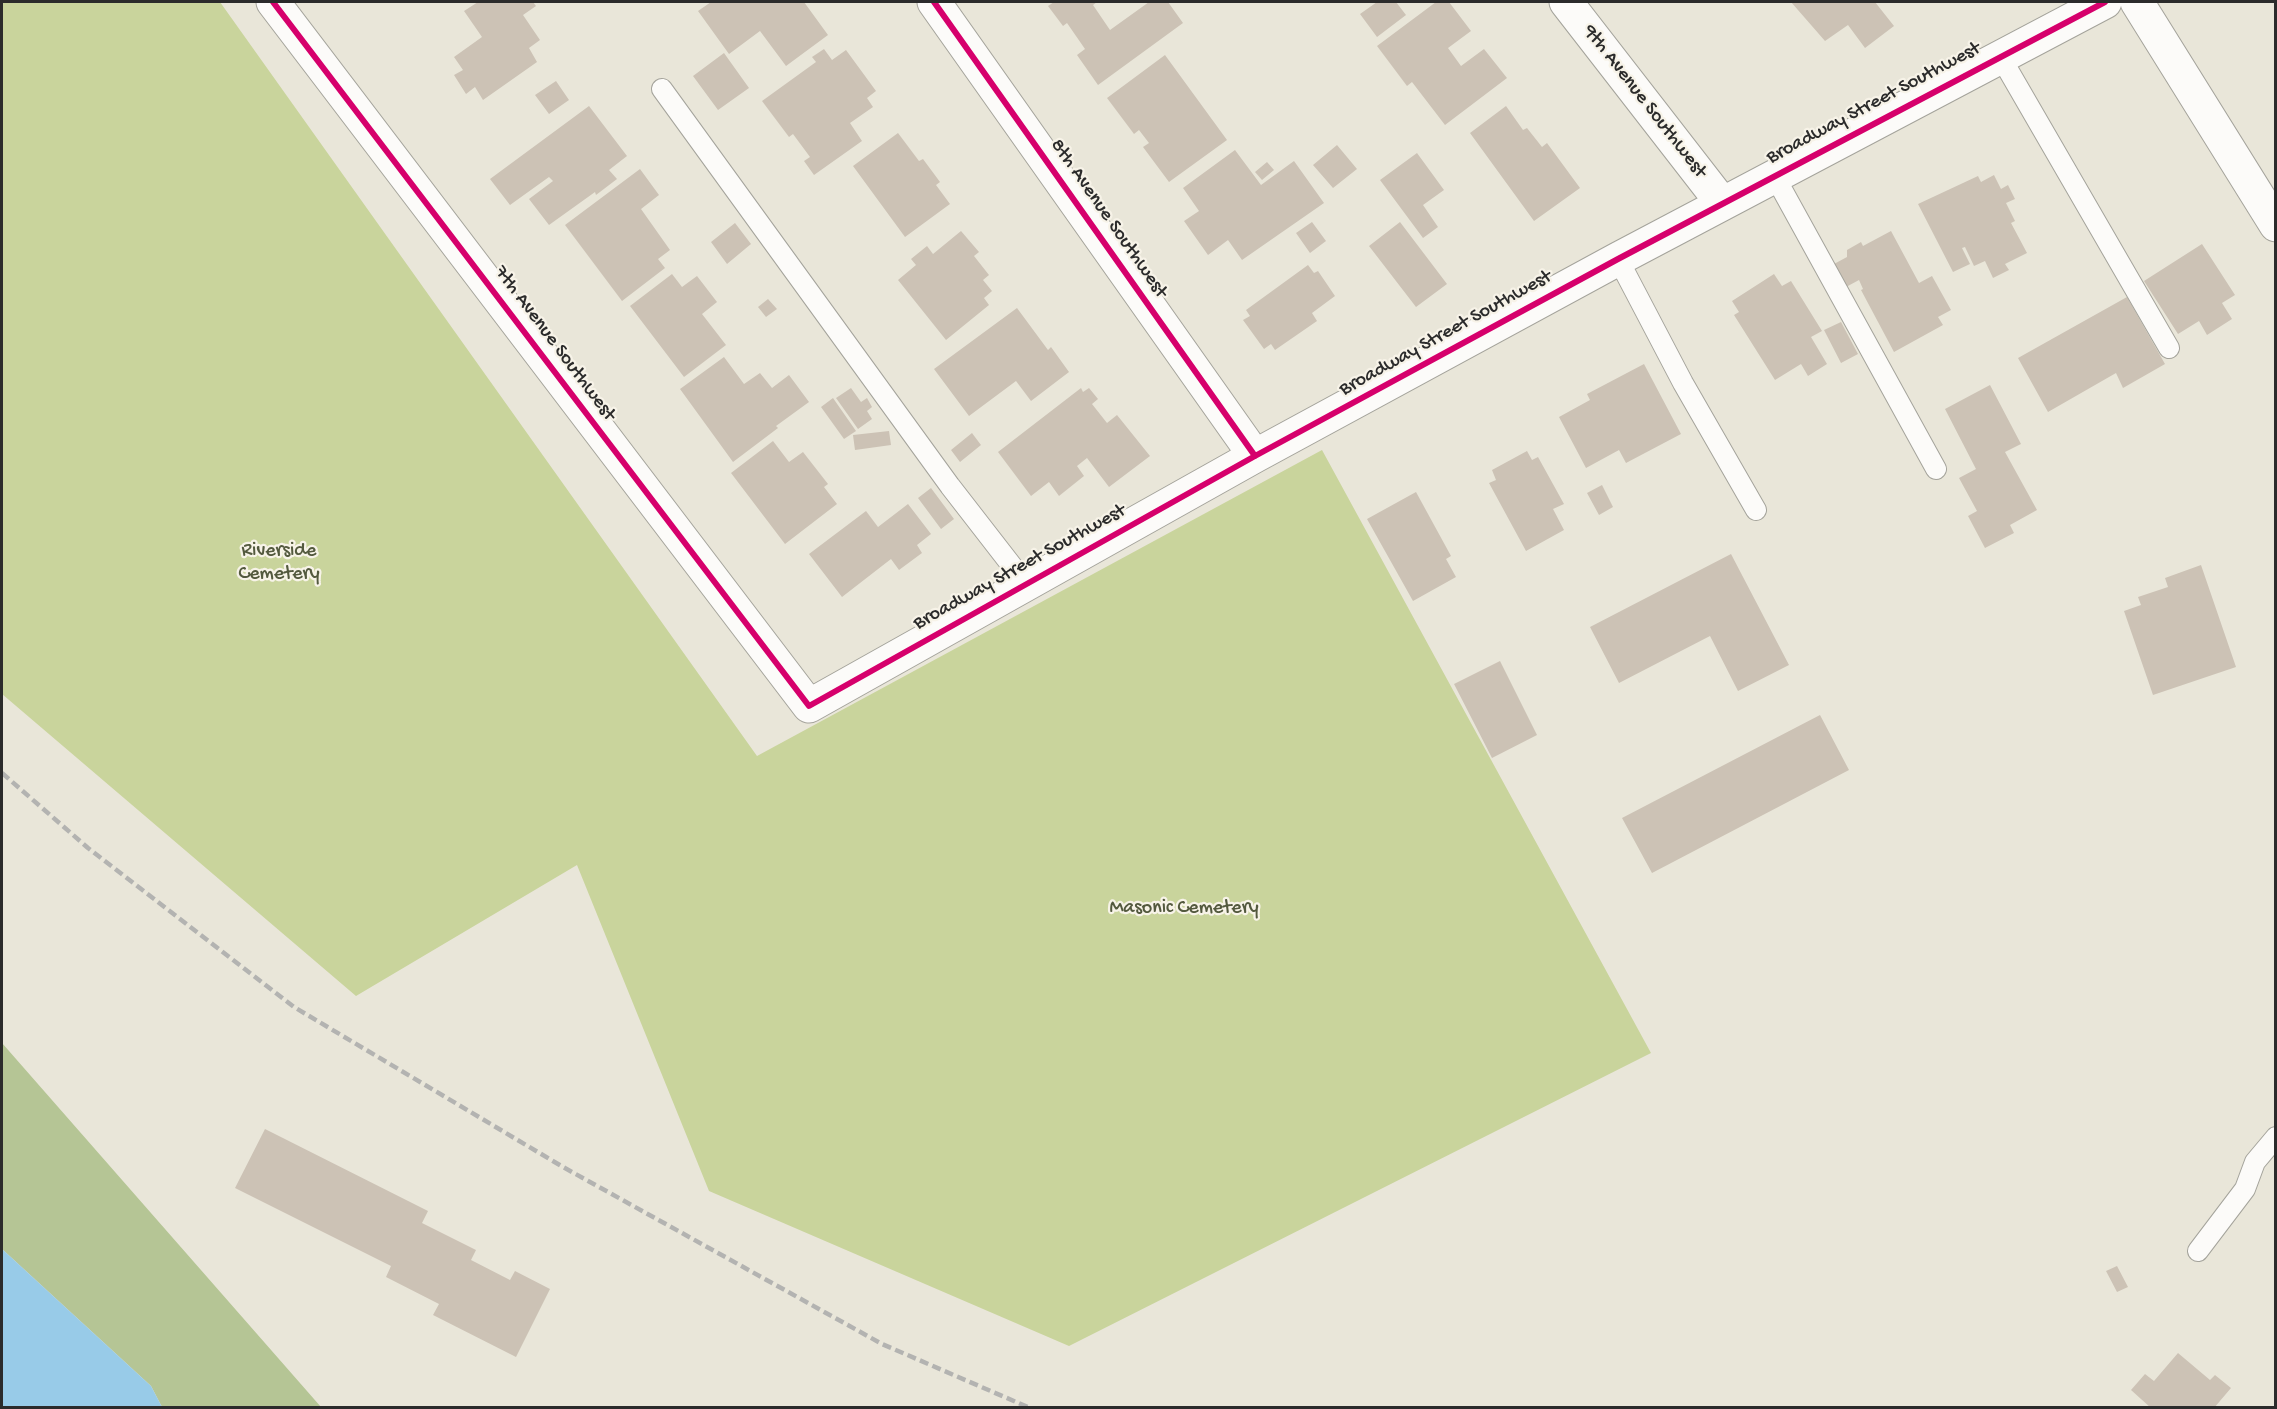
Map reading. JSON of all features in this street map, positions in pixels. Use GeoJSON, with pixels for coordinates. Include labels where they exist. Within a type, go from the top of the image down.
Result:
{"type":"FeatureCollection","features":[{"type":"Feature","properties":{"kind":"street","name":"7th Avenue Southwest"},"geometry":{"type":"LineString","coordinates":[[273,2],[809,706]]}},
{"type":"Feature","properties":{"kind":"street","name":"8th Avenue Southwest"},"geometry":{"type":"LineString","coordinates":[[934,2],[1255,456]]}},
{"type":"Feature","properties":{"kind":"street","name":"9th Avenue Southwest"},"geometry":{"type":"LineString","coordinates":[[1566,2],[1722,203]]}},
{"type":"Feature","properties":{"kind":"street","name":"Broadway Street Southwest"},"geometry":{"type":"LineString","coordinates":[[809,706],[1255,456],[1774,175],[2104,2]]}},
{"type":"Feature","properties":{"kind":"street"},"geometry":{"type":"LineString","coordinates":[[2137,2],[2276,225]]}},
{"type":"Feature","properties":{"kind":"lane"},"geometry":{"type":"LineString","coordinates":[[2000,56],[2169,348]]}},
{"type":"Feature","properties":{"kind":"lane"},"geometry":{"type":"LineString","coordinates":[[662,89],[950,486],[1026,584]]}},
{"type":"Feature","properties":{"kind":"lane"},"geometry":{"type":"LineString","coordinates":[[1774,175],[1936,469]]}},
{"type":"Feature","properties":{"kind":"lane"},"geometry":{"type":"LineString","coordinates":[[1618,259],[1683,383],[1756,510]]}},
{"type":"Feature","properties":{"kind":"lane"},"geometry":{"type":"LineString","coordinates":[[2198,1251],[2245,1189],[2255,1162],[2276,1137]]}},
{"type":"Feature","properties":{"kind":"green space"},"geometry":{"type":"Polygon","coordinates":[[[2,2],[220,2],[757,756],[1322,450],[1651,1053],[1069,1346],[709,1191],[577,865],[356,996],[2,694],[2,2]]]}},
{"type":"Feature","properties":{"kind":"green space"},"geometry":{"type":"Polygon","coordinates":[[[2,1043],[321,1407],[162,1407],[151,1386],[2,1249],[2,1043]]]}},
{"type":"Feature","properties":{"kind":"water"},"geometry":{"type":"Polygon","coordinates":[[[2,1249],[151,1386],[162,1407],[2,1407],[2,1249]]]}},
{"type":"Feature","properties":{"kind":"building"},"geometry":{"type":"Polygon","coordinates":[[[478,2],[533,2],[536,6],[523,15],[540,40],[529,48],[537,62],[483,100],[475,87],[466,94],[454,75],[463,70],[454,57],[482,37],[464,11],[478,2]]]}},
{"type":"Feature","properties":{"kind":"building"},"geometry":{"type":"Polygon","coordinates":[[[711,2],[804,2],[828,35],[786,66],[760,31],[729,54],[698,11],[711,2]]]}},
{"type":"Feature","properties":{"kind":"building"},"geometry":{"type":"Polygon","coordinates":[[[1054,2],[1097,2],[1093,5],[1110,30],[1149,2],[1168,2],[1183,23],[1098,85],[1077,55],[1085,49],[1067,23],[1063,26],[1048,6],[1054,2]]]}},
{"type":"Feature","properties":{"kind":"building"},"geometry":{"type":"Polygon","coordinates":[[[1377,2],[1396,2],[1406,15],[1377,37],[1360,14],[1377,2]]]}},
{"type":"Feature","properties":{"kind":"building"},"geometry":{"type":"Polygon","coordinates":[[[1436,2],[1449,2],[1471,31],[1448,48],[1461,66],[1484,49],[1507,78],[1445,125],[1412,82],[1407,86],[1377,46],[1436,2]]]}},
{"type":"Feature","properties":{"kind":"building"},"geometry":{"type":"Polygon","coordinates":[[[1791,2],[1875,2],[1894,26],[1865,48],[1848,25],[1825,41],[1791,2]]]}},
{"type":"Feature","properties":{"kind":"building"},"geometry":{"type":"Polygon","coordinates":[[[824,49],[832,60],[846,50],[876,91],[867,98],[873,107],[850,123],[862,141],[814,175],[804,161],[810,157],[793,134],[789,137],[762,101],[816,62],[812,57],[824,49]]]}},
{"type":"Feature","properties":{"kind":"building"},"geometry":{"type":"Polygon","coordinates":[[[724,53],[749,88],[718,110],[693,76],[724,53]]]}},
{"type":"Feature","properties":{"kind":"building"},"geometry":{"type":"Polygon","coordinates":[[[1165,55],[1227,140],[1169,182],[1143,147],[1149,143],[1139,130],[1134,134],[1107,98],[1165,55]]]}},
{"type":"Feature","properties":{"kind":"building"},"geometry":{"type":"Polygon","coordinates":[[[556,81],[569,100],[549,114],[535,95],[556,81]]]}},
{"type":"Feature","properties":{"kind":"building"},"geometry":{"type":"Polygon","coordinates":[[[589,106],[627,156],[609,170],[617,179],[549,225],[529,199],[553,181],[549,177],[510,205],[490,179],[589,106]]]}},
{"type":"Feature","properties":{"kind":"building"},"geometry":{"type":"Polygon","coordinates":[[[1506,106],[1523,130],[1527,128],[1542,147],[1547,143],[1580,188],[1534,221],[1470,133],[1506,106]]]}},
{"type":"Feature","properties":{"kind":"building"},"geometry":{"type":"Polygon","coordinates":[[[898,133],[919,161],[923,159],[940,182],[936,185],[950,204],[905,237],[853,166],[898,133]]]}},
{"type":"Feature","properties":{"kind":"building"},"geometry":{"type":"Polygon","coordinates":[[[1337,145],[1357,169],[1333,188],[1313,165],[1337,145]]]}},
{"type":"Feature","properties":{"kind":"building"},"geometry":{"type":"Polygon","coordinates":[[[1235,150],[1261,185],[1294,161],[1324,203],[1242,260],[1228,240],[1208,255],[1184,221],[1199,211],[1183,188],[1235,150]]]}},
{"type":"Feature","properties":{"kind":"building"},"geometry":{"type":"Polygon","coordinates":[[[1417,153],[1444,190],[1423,205],[1438,227],[1423,238],[1380,180],[1417,153]]]}},
{"type":"Feature","properties":{"kind":"building"},"geometry":{"type":"Polygon","coordinates":[[[1267,162],[1274,170],[1262,180],[1255,172],[1267,162]]]}},
{"type":"Feature","properties":{"kind":"building"},"geometry":{"type":"Polygon","coordinates":[[[640,169],[659,195],[641,209],[670,250],[658,259],[665,268],[622,301],[565,225],[640,169]]]}},
{"type":"Feature","properties":{"kind":"building"},"geometry":{"type":"Polygon","coordinates":[[[1994,175],[2001,189],[2008,185],[2015,199],[2006,203],[2015,221],[2011,223],[2027,253],[2005,264],[2009,270],[1993,278],[1985,261],[1974,266],[1965,247],[1962,248],[1970,264],[1953,272],[1918,204],[1978,176],[1981,182],[1994,175]]]}},
{"type":"Feature","properties":{"kind":"building"},"geometry":{"type":"Polygon","coordinates":[[[1312,222],[1326,241],[1310,253],[1296,233],[1312,222]]]}},
{"type":"Feature","properties":{"kind":"building"},"geometry":{"type":"Polygon","coordinates":[[[1400,222],[1447,284],[1416,307],[1369,246],[1400,222]]]}},
{"type":"Feature","properties":{"kind":"building"},"geometry":{"type":"Polygon","coordinates":[[[735,223],[751,244],[727,264],[711,242],[735,223]]]}},
{"type":"Feature","properties":{"kind":"building"},"geometry":{"type":"Polygon","coordinates":[[[961,231],[979,252],[974,256],[989,275],[983,280],[992,291],[984,298],[989,305],[946,340],[898,280],[916,265],[911,259],[927,246],[933,254],[961,231]]]}},
{"type":"Feature","properties":{"kind":"building"},"geometry":{"type":"Polygon","coordinates":[[[1891,231],[1919,283],[1932,276],[1951,310],[1938,317],[1943,325],[1894,352],[1861,290],[1863,289],[1859,280],[1846,287],[1834,264],[1847,257],[1847,250],[1861,242],[1863,246],[1891,231]]]}},
{"type":"Feature","properties":{"kind":"building"},"geometry":{"type":"Polygon","coordinates":[[[2202,244],[2235,295],[2222,303],[2232,319],[2207,335],[2199,321],[2178,334],[2144,281],[2202,244]]]}},
{"type":"Feature","properties":{"kind":"building"},"geometry":{"type":"Polygon","coordinates":[[[1308,265],[1314,273],[1318,271],[1335,296],[1312,313],[1317,321],[1275,350],[1271,344],[1264,349],[1243,320],[1250,316],[1246,310],[1308,265]]]}},
{"type":"Feature","properties":{"kind":"building"},"geometry":{"type":"Polygon","coordinates":[[[672,274],[682,287],[697,276],[717,302],[702,314],[726,345],[684,377],[630,306],[672,274]]]}},
{"type":"Feature","properties":{"kind":"building"},"geometry":{"type":"Polygon","coordinates":[[[1774,274],[1782,286],[1791,281],[1822,331],[1811,337],[1827,364],[1808,376],[1801,364],[1775,380],[1734,315],[1739,312],[1732,301],[1774,274]]]}},
{"type":"Feature","properties":{"kind":"building"},"geometry":{"type":"Polygon","coordinates":[[[2127,297],[2165,364],[2123,388],[2116,373],[2048,412],[2018,358],[2127,297]]]}},
{"type":"Feature","properties":{"kind":"building"},"geometry":{"type":"Polygon","coordinates":[[[768,299],[777,309],[766,317],[758,307],[768,299]]]}},
{"type":"Feature","properties":{"kind":"building"},"geometry":{"type":"Polygon","coordinates":[[[1017,308],[1048,350],[1051,347],[1069,372],[1031,401],[1016,381],[969,416],[934,369],[1017,308]]]}},
{"type":"Feature","properties":{"kind":"building"},"geometry":{"type":"Polygon","coordinates":[[[1841,322],[1858,354],[1841,363],[1824,330],[1841,322]]]}},
{"type":"Feature","properties":{"kind":"building"},"geometry":{"type":"Polygon","coordinates":[[[724,357],[744,384],[760,373],[772,388],[789,375],[809,402],[733,462],[680,389],[724,357]]]}},
{"type":"Feature","properties":{"kind":"building"},"geometry":{"type":"Polygon","coordinates":[[[1644,364],[1681,434],[1626,463],[1619,450],[1586,468],[1559,417],[1590,400],[1587,394],[1644,364]]]}},
{"type":"Feature","properties":{"kind":"building"},"geometry":{"type":"Polygon","coordinates":[[[1990,385],[2021,444],[2005,452],[2037,510],[2010,525],[2014,533],[1985,548],[1968,516],[1977,511],[1959,478],[1976,469],[1945,409],[1990,385]]]}},
{"type":"Feature","properties":{"kind":"building"},"geometry":{"type":"Polygon","coordinates":[[[851,388],[861,402],[867,398],[872,407],[867,411],[872,419],[858,429],[836,398],[851,388]]]}},
{"type":"Feature","properties":{"kind":"building"},"geometry":{"type":"Polygon","coordinates":[[[1081,388],[1083,392],[1089,388],[1098,399],[1092,404],[1107,423],[1117,415],[1150,456],[1109,487],[1087,458],[1077,466],[1084,476],[1059,496],[1049,482],[1031,496],[998,452],[1081,388]]]}},
{"type":"Feature","properties":{"kind":"building"},"geometry":{"type":"Polygon","coordinates":[[[833,398],[856,431],[844,439],[821,407],[833,398]]]}},
{"type":"Feature","properties":{"kind":"building"},"geometry":{"type":"Polygon","coordinates":[[[889,431],[891,445],[855,450],[853,435],[889,431]]]}},
{"type":"Feature","properties":{"kind":"building"},"geometry":{"type":"Polygon","coordinates":[[[972,433],[981,445],[960,462],[951,450],[972,433]]]}},
{"type":"Feature","properties":{"kind":"building"},"geometry":{"type":"Polygon","coordinates":[[[773,441],[789,462],[803,452],[828,484],[824,487],[837,504],[785,544],[731,473],[773,441]]]}},
{"type":"Feature","properties":{"kind":"building"},"geometry":{"type":"Polygon","coordinates":[[[1527,451],[1532,460],[1538,457],[1564,504],[1553,509],[1564,530],[1526,551],[1489,483],[1496,480],[1492,470],[1527,451]]]}},
{"type":"Feature","properties":{"kind":"building"},"geometry":{"type":"Polygon","coordinates":[[[1602,485],[1613,507],[1599,515],[1587,493],[1602,485]]]}},
{"type":"Feature","properties":{"kind":"building"},"geometry":{"type":"Polygon","coordinates":[[[931,488],[954,519],[941,529],[918,498],[931,488]]]}},
{"type":"Feature","properties":{"kind":"building"},"geometry":{"type":"Polygon","coordinates":[[[1416,492],[1451,556],[1446,559],[1456,577],[1413,601],[1367,519],[1416,492]]]}},
{"type":"Feature","properties":{"kind":"building"},"geometry":{"type":"Polygon","coordinates":[[[908,504],[931,534],[917,545],[922,553],[899,570],[891,559],[842,597],[809,554],[866,511],[878,527],[908,504]]]}},
{"type":"Feature","properties":{"kind":"building"},"geometry":{"type":"Polygon","coordinates":[[[1731,554],[1789,665],[1738,691],[1710,636],[1619,683],[1590,627],[1731,554]]]}},
{"type":"Feature","properties":{"kind":"building"},"geometry":{"type":"Polygon","coordinates":[[[2201,565],[2236,667],[2153,695],[2124,611],[2141,605],[2138,597],[2168,587],[2165,578],[2201,565]]]}},
{"type":"Feature","properties":{"kind":"building"},"geometry":{"type":"Polygon","coordinates":[[[1500,661],[1537,735],[1492,758],[1454,684],[1500,661]]]}},
{"type":"Feature","properties":{"kind":"building"},"geometry":{"type":"Polygon","coordinates":[[[1820,715],[1849,770],[1652,873],[1622,818],[1820,715]]]}},
{"type":"Feature","properties":{"kind":"building"},"geometry":{"type":"Polygon","coordinates":[[[265,1129],[428,1211],[422,1223],[476,1250],[471,1260],[510,1280],[515,1271],[550,1289],[516,1357],[433,1315],[439,1304],[386,1277],[391,1266],[235,1188],[265,1129]]]}},
{"type":"Feature","properties":{"kind":"building"},"geometry":{"type":"Polygon","coordinates":[[[2117,1266],[2128,1287],[2117,1292],[2106,1271],[2117,1266]]]}},
{"type":"Feature","properties":{"kind":"building"},"geometry":{"type":"Polygon","coordinates":[[[2178,1353],[2210,1380],[2215,1375],[2231,1388],[2214,1408],[2151,1408],[2131,1390],[2145,1374],[2154,1381],[2178,1353]]]}},
{"type":"Feature","properties":{"kind":"railway"},"geometry":{"type":"LineString","coordinates":[[2,773],[88,848],[294,1007],[563,1167],[882,1344],[1030,1408]]}},
{"type":"Feature","properties":{"kind":"cycle path"},"geometry":{"type":"LineString","coordinates":[[273,2],[809,706],[1255,456],[1618,259],[2105,2]]}},
{"type":"Feature","properties":{"kind":"cycle path"},"geometry":{"type":"LineString","coordinates":[[934,2],[1255,456]]}},
{"type":"Feature","properties":{"kind":"park label","name":"Riverside Cemetery"},"geometry":{"type":"Point","coordinates":[279,564]}},
{"type":"Feature","properties":{"kind":"park label","name":"Masonic Cemetery"},"geometry":{"type":"Point","coordinates":[1184,909]}}]}
